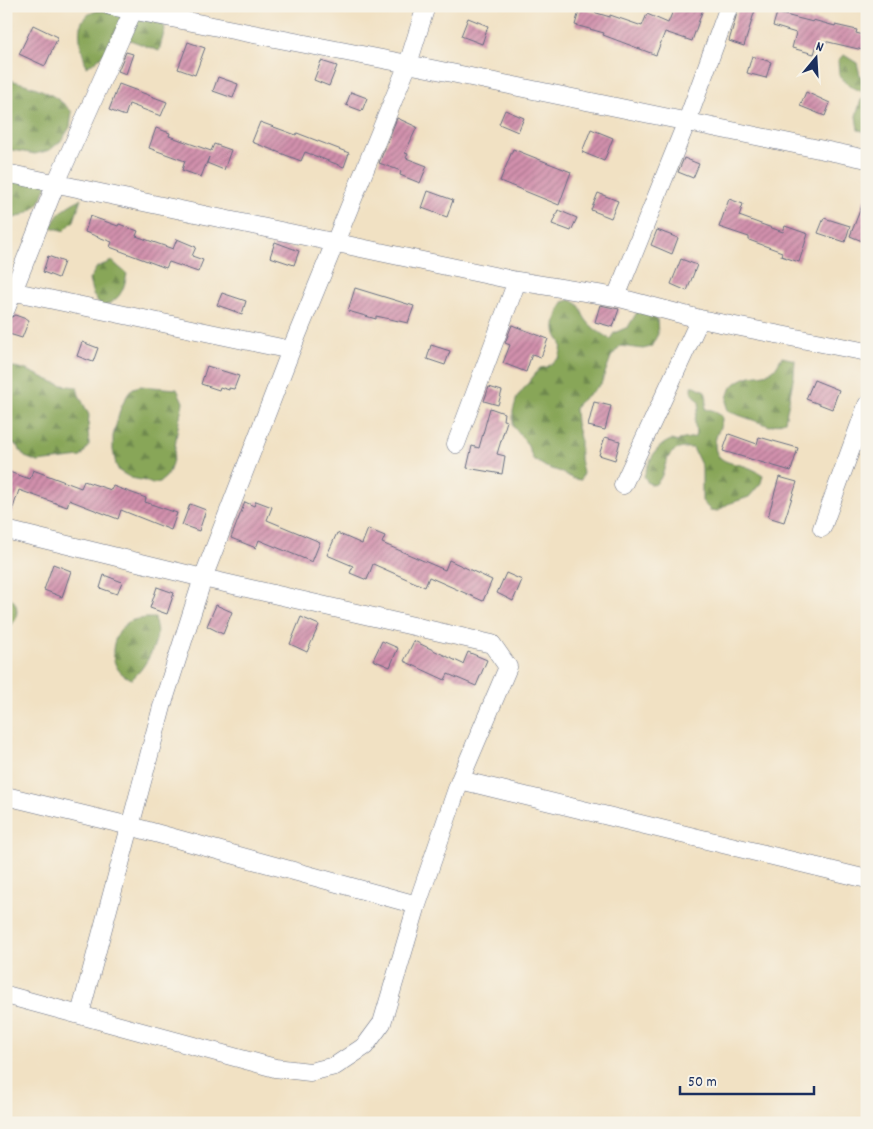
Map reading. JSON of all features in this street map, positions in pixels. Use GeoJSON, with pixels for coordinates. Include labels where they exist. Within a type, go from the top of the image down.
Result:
{"type":"FeatureCollection","features":[{"type":"Feature","properties":{"kind":"street"},"geometry":{"type":"LineString","coordinates":[[110,6],[134,9],[408,64],[867,159]]}},
{"type":"Feature","properties":{"kind":"street"},"geometry":{"type":"LineString","coordinates":[[80,1014],[163,703],[203,578],[291,350],[408,64],[426,6]]}},
{"type":"Feature","properties":{"kind":"street"},"geometry":{"type":"LineString","coordinates":[[616,298],[687,121],[729,6]]}},
{"type":"Feature","properties":{"kind":"street"},"geometry":{"type":"LineString","coordinates":[[6,309],[10,291],[56,183],[134,9]]}},
{"type":"Feature","properties":{"kind":"street"},"geometry":{"type":"LineString","coordinates":[[6,173],[517,281],[616,298],[700,319],[867,352]]}},
{"type":"Feature","properties":{"kind":"street"},"geometry":{"type":"LineString","coordinates":[[456,444],[517,281]]}},
{"type":"Feature","properties":{"kind":"street"},"geometry":{"type":"LineString","coordinates":[[10,291],[291,350]]}},
{"type":"Feature","properties":{"kind":"street"},"geometry":{"type":"LineString","coordinates":[[623,485],[700,319]]}},
{"type":"Feature","properties":{"kind":"street"},"geometry":{"type":"LineString","coordinates":[[822,528],[867,405]]}},
{"type":"Feature","properties":{"kind":"street"},"geometry":{"type":"LineString","coordinates":[[6,530],[203,578],[492,644],[508,667],[460,780],[417,905],[382,1023],[365,1046],[335,1066],[310,1072],[275,1068],[6,995]]}},
{"type":"Feature","properties":{"kind":"street"},"geometry":{"type":"LineString","coordinates":[[460,780],[867,879]]}},
{"type":"Feature","properties":{"kind":"street"},"geometry":{"type":"LineString","coordinates":[[6,796],[130,826],[417,905]]}},
{"type":"Feature","properties":{"kind":"green space"},"geometry":{"type":"Polygon","coordinates":[[[97,11],[163,23],[165,29],[159,51],[125,38],[86,67],[80,42],[80,27],[88,15],[97,11]]]}},
{"type":"Feature","properties":{"kind":"green space"},"geometry":{"type":"Polygon","coordinates":[[[844,55],[857,63],[860,75],[867,86],[863,92],[849,86],[839,75],[838,60],[844,55]]]}},
{"type":"Feature","properties":{"kind":"green space"},"geometry":{"type":"Polygon","coordinates":[[[6,79],[50,94],[72,112],[70,127],[62,140],[50,150],[35,154],[6,149],[6,79]]]}},
{"type":"Feature","properties":{"kind":"green space"},"geometry":{"type":"Polygon","coordinates":[[[867,97],[867,132],[858,130],[856,116],[861,100],[867,97]]]}},
{"type":"Feature","properties":{"kind":"green space"},"geometry":{"type":"Polygon","coordinates":[[[6,170],[47,184],[42,199],[36,206],[15,218],[6,219],[6,170]]]}},
{"type":"Feature","properties":{"kind":"green space"},"geometry":{"type":"Polygon","coordinates":[[[81,199],[74,221],[64,231],[51,227],[63,210],[81,199]]]}},
{"type":"Feature","properties":{"kind":"green space"},"geometry":{"type":"Polygon","coordinates":[[[112,261],[127,274],[120,295],[102,307],[93,295],[89,280],[97,267],[112,261]]]}},
{"type":"Feature","properties":{"kind":"green space"},"geometry":{"type":"Polygon","coordinates":[[[570,300],[579,306],[592,326],[610,339],[614,333],[628,327],[639,309],[652,314],[657,319],[658,334],[651,347],[643,349],[620,346],[611,357],[601,384],[578,403],[575,409],[583,473],[581,480],[546,467],[533,459],[527,444],[513,426],[513,411],[517,397],[540,368],[547,367],[559,358],[561,344],[556,333],[555,322],[563,302],[570,300]]]}},
{"type":"Feature","properties":{"kind":"green space"},"geometry":{"type":"Polygon","coordinates":[[[782,357],[795,360],[785,421],[770,426],[727,411],[727,399],[732,386],[747,377],[770,372],[776,367],[782,357]]]}},
{"type":"Feature","properties":{"kind":"green space"},"geometry":{"type":"Polygon","coordinates":[[[14,367],[59,384],[77,387],[89,415],[89,445],[81,457],[38,462],[25,457],[16,445],[6,440],[6,368],[14,367]]]}},
{"type":"Feature","properties":{"kind":"green space"},"geometry":{"type":"Polygon","coordinates":[[[140,386],[177,389],[183,402],[170,470],[160,482],[152,484],[131,478],[119,471],[113,450],[113,436],[121,407],[133,388],[140,386]]]}},
{"type":"Feature","properties":{"kind":"green space"},"geometry":{"type":"Polygon","coordinates":[[[691,386],[705,391],[707,399],[705,409],[712,410],[722,416],[715,442],[718,455],[724,460],[747,467],[763,475],[761,483],[749,497],[728,504],[718,511],[710,510],[702,501],[702,467],[693,448],[682,448],[674,451],[666,462],[662,475],[654,485],[648,483],[644,476],[651,460],[661,446],[671,440],[678,442],[679,440],[695,437],[695,420],[699,404],[692,393],[691,386]]]}},
{"type":"Feature","properties":{"kind":"green space"},"geometry":{"type":"Polygon","coordinates":[[[6,595],[15,602],[17,612],[14,622],[6,630],[6,595]]]}},
{"type":"Feature","properties":{"kind":"green space"},"geometry":{"type":"Polygon","coordinates":[[[146,618],[155,618],[156,640],[148,659],[132,679],[124,675],[114,662],[114,645],[116,637],[127,623],[146,618]]]}},
{"type":"Feature","properties":{"kind":"building"},"geometry":{"type":"Polygon","coordinates":[[[675,6],[704,6],[692,41],[665,32],[656,55],[603,35],[604,33],[575,25],[580,8],[610,17],[610,15],[642,26],[647,14],[668,23],[675,6]]]}},
{"type":"Feature","properties":{"kind":"building"},"geometry":{"type":"Polygon","coordinates":[[[739,6],[755,10],[744,46],[729,41],[739,6]]]}},
{"type":"Feature","properties":{"kind":"building"},"geometry":{"type":"Polygon","coordinates":[[[777,13],[857,30],[856,33],[867,36],[867,51],[824,41],[823,43],[818,41],[814,54],[792,48],[796,33],[773,26],[777,13]]]}},
{"type":"Feature","properties":{"kind":"building"},"geometry":{"type":"Polygon","coordinates":[[[468,18],[488,26],[482,44],[461,36],[468,18]]]}},
{"type":"Feature","properties":{"kind":"building"},"geometry":{"type":"Polygon","coordinates":[[[33,25],[58,37],[45,66],[19,54],[33,25]]]}},
{"type":"Feature","properties":{"kind":"building"},"geometry":{"type":"Polygon","coordinates":[[[188,42],[205,48],[195,75],[178,69],[188,42]]]}},
{"type":"Feature","properties":{"kind":"building"},"geometry":{"type":"Polygon","coordinates":[[[126,52],[133,54],[126,74],[118,71],[126,52]]]}},
{"type":"Feature","properties":{"kind":"building"},"geometry":{"type":"Polygon","coordinates":[[[752,56],[771,62],[766,78],[747,73],[752,56]]]}},
{"type":"Feature","properties":{"kind":"building"},"geometry":{"type":"Polygon","coordinates":[[[321,61],[337,66],[329,86],[314,80],[321,61]]]}},
{"type":"Feature","properties":{"kind":"building"},"geometry":{"type":"Polygon","coordinates":[[[218,77],[238,84],[233,98],[213,91],[218,77]]]}},
{"type":"Feature","properties":{"kind":"building"},"geometry":{"type":"Polygon","coordinates":[[[119,84],[167,102],[161,116],[129,104],[125,116],[109,110],[119,84]]]}},
{"type":"Feature","properties":{"kind":"building"},"geometry":{"type":"Polygon","coordinates":[[[351,92],[367,98],[362,111],[346,105],[351,92]]]}},
{"type":"Feature","properties":{"kind":"building"},"geometry":{"type":"Polygon","coordinates":[[[806,92],[830,103],[825,116],[800,106],[806,92]]]}},
{"type":"Feature","properties":{"kind":"building"},"geometry":{"type":"Polygon","coordinates":[[[505,110],[524,118],[518,132],[499,124],[505,110]]]}},
{"type":"Feature","properties":{"kind":"building"},"geometry":{"type":"Polygon","coordinates":[[[397,118],[417,127],[405,153],[408,154],[406,158],[427,166],[420,183],[400,175],[401,171],[379,163],[397,118]]]}},
{"type":"Feature","properties":{"kind":"building"},"geometry":{"type":"Polygon","coordinates":[[[260,122],[296,135],[297,133],[349,153],[344,167],[305,152],[301,161],[252,142],[260,122]]]}},
{"type":"Feature","properties":{"kind":"building"},"geometry":{"type":"Polygon","coordinates":[[[156,128],[170,133],[169,136],[211,151],[214,144],[231,150],[224,170],[207,163],[209,157],[201,177],[182,170],[185,161],[149,148],[156,128]]]}},
{"type":"Feature","properties":{"kind":"building"},"geometry":{"type":"Polygon","coordinates":[[[591,129],[613,138],[604,161],[582,152],[591,129]]]}},
{"type":"Feature","properties":{"kind":"building"},"geometry":{"type":"Polygon","coordinates":[[[513,149],[571,172],[559,205],[500,181],[513,149]]]}},
{"type":"Feature","properties":{"kind":"building"},"geometry":{"type":"Polygon","coordinates":[[[684,158],[699,164],[693,178],[678,172],[684,158]]]}},
{"type":"Feature","properties":{"kind":"building"},"geometry":{"type":"Polygon","coordinates":[[[428,191],[453,200],[447,217],[422,208],[428,191]]]}},
{"type":"Feature","properties":{"kind":"building"},"geometry":{"type":"Polygon","coordinates":[[[598,193],[618,201],[611,218],[591,210],[598,193]]]}},
{"type":"Feature","properties":{"kind":"building"},"geometry":{"type":"Polygon","coordinates":[[[867,196],[867,243],[850,236],[867,196]]]}},
{"type":"Feature","properties":{"kind":"building"},"geometry":{"type":"Polygon","coordinates":[[[729,199],[743,204],[739,216],[783,232],[785,226],[808,234],[799,262],[781,256],[782,252],[749,240],[749,237],[719,227],[729,199]]]}},
{"type":"Feature","properties":{"kind":"building"},"geometry":{"type":"Polygon","coordinates":[[[558,210],[577,218],[571,231],[552,224],[558,210]]]}},
{"type":"Feature","properties":{"kind":"building"},"geometry":{"type":"Polygon","coordinates":[[[90,216],[138,231],[136,236],[173,249],[177,239],[196,247],[192,256],[203,260],[198,272],[169,262],[166,268],[110,247],[112,242],[85,232],[90,216]]]}},
{"type":"Feature","properties":{"kind":"building"},"geometry":{"type":"Polygon","coordinates":[[[824,218],[850,226],[845,242],[818,233],[824,218]]]}},
{"type":"Feature","properties":{"kind":"building"},"geometry":{"type":"Polygon","coordinates":[[[657,230],[678,238],[672,254],[651,245],[657,230]]]}},
{"type":"Feature","properties":{"kind":"building"},"geometry":{"type":"Polygon","coordinates":[[[275,242],[299,251],[294,265],[270,257],[275,242]]]}},
{"type":"Feature","properties":{"kind":"building"},"geometry":{"type":"Polygon","coordinates":[[[48,256],[64,262],[58,278],[43,272],[48,256]]]}},
{"type":"Feature","properties":{"kind":"building"},"geometry":{"type":"Polygon","coordinates":[[[681,259],[697,265],[687,291],[671,284],[681,259]]]}},
{"type":"Feature","properties":{"kind":"building"},"geometry":{"type":"Polygon","coordinates":[[[355,288],[414,306],[408,323],[376,316],[376,319],[348,311],[355,288]]]}},
{"type":"Feature","properties":{"kind":"building"},"geometry":{"type":"Polygon","coordinates":[[[222,293],[246,301],[242,314],[217,305],[222,293]]]}},
{"type":"Feature","properties":{"kind":"building"},"geometry":{"type":"Polygon","coordinates":[[[600,305],[619,309],[613,327],[595,322],[600,305]]]}},
{"type":"Feature","properties":{"kind":"building"},"geometry":{"type":"Polygon","coordinates":[[[15,315],[29,320],[22,338],[6,333],[10,318],[15,315]]]}},
{"type":"Feature","properties":{"kind":"building"},"geometry":{"type":"Polygon","coordinates":[[[512,325],[548,339],[541,357],[532,354],[526,372],[503,363],[510,345],[505,343],[512,325]]]}},
{"type":"Feature","properties":{"kind":"building"},"geometry":{"type":"Polygon","coordinates":[[[82,342],[98,348],[93,362],[77,356],[82,342]]]}},
{"type":"Feature","properties":{"kind":"building"},"geometry":{"type":"Polygon","coordinates":[[[431,345],[450,351],[445,365],[427,359],[431,345]]]}},
{"type":"Feature","properties":{"kind":"building"},"geometry":{"type":"Polygon","coordinates":[[[207,366],[239,376],[234,389],[229,388],[229,390],[220,387],[219,390],[201,384],[207,366]]]}},
{"type":"Feature","properties":{"kind":"building"},"geometry":{"type":"Polygon","coordinates":[[[814,380],[839,390],[832,409],[806,399],[814,380]]]}},
{"type":"Feature","properties":{"kind":"building"},"geometry":{"type":"Polygon","coordinates":[[[489,387],[502,391],[498,405],[484,401],[489,387]]]}},
{"type":"Feature","properties":{"kind":"building"},"geometry":{"type":"Polygon","coordinates":[[[594,402],[611,406],[605,430],[588,426],[594,402]]]}},
{"type":"Feature","properties":{"kind":"building"},"geometry":{"type":"Polygon","coordinates":[[[490,408],[504,413],[503,420],[507,421],[497,454],[505,456],[502,474],[467,468],[472,446],[479,448],[490,408]]]}},
{"type":"Feature","properties":{"kind":"building"},"geometry":{"type":"Polygon","coordinates":[[[729,434],[757,444],[759,437],[798,448],[791,471],[723,451],[729,434]]]}},
{"type":"Feature","properties":{"kind":"building"},"geometry":{"type":"Polygon","coordinates":[[[605,437],[620,441],[615,460],[599,455],[605,437]]]}},
{"type":"Feature","properties":{"kind":"building"},"geometry":{"type":"Polygon","coordinates":[[[33,470],[81,488],[84,481],[111,490],[113,486],[146,498],[145,502],[177,513],[171,530],[121,510],[118,519],[69,500],[67,507],[19,490],[9,520],[6,520],[6,471],[30,479],[33,470]]]}},
{"type":"Feature","properties":{"kind":"building"},"geometry":{"type":"Polygon","coordinates":[[[779,477],[797,482],[784,522],[768,517],[779,477]]]}},
{"type":"Feature","properties":{"kind":"building"},"geometry":{"type":"Polygon","coordinates":[[[256,501],[272,507],[267,520],[320,542],[312,562],[259,540],[256,548],[231,538],[245,502],[254,506],[256,501]]]}},
{"type":"Feature","properties":{"kind":"building"},"geometry":{"type":"Polygon","coordinates":[[[190,504],[206,510],[199,531],[182,525],[190,504]]]}},
{"type":"Feature","properties":{"kind":"building"},"geometry":{"type":"Polygon","coordinates":[[[368,529],[385,536],[382,543],[445,570],[449,560],[492,580],[483,601],[429,577],[425,587],[373,564],[367,580],[350,573],[353,566],[327,555],[337,533],[362,544],[368,529]]]}},
{"type":"Feature","properties":{"kind":"building"},"geometry":{"type":"Polygon","coordinates":[[[53,564],[71,571],[62,597],[44,590],[53,564]]]}},
{"type":"Feature","properties":{"kind":"building"},"geometry":{"type":"Polygon","coordinates":[[[506,573],[522,580],[513,601],[497,593],[506,573]]]}},
{"type":"Feature","properties":{"kind":"building"},"geometry":{"type":"Polygon","coordinates":[[[104,575],[122,582],[117,594],[100,588],[104,575]]]}},
{"type":"Feature","properties":{"kind":"building"},"geometry":{"type":"Polygon","coordinates":[[[157,587],[174,593],[167,614],[150,608],[157,587]]]}},
{"type":"Feature","properties":{"kind":"building"},"geometry":{"type":"Polygon","coordinates":[[[216,605],[232,612],[223,634],[207,626],[216,605]]]}},
{"type":"Feature","properties":{"kind":"building"},"geometry":{"type":"Polygon","coordinates":[[[301,617],[319,625],[307,652],[290,644],[301,617]]]}},
{"type":"Feature","properties":{"kind":"building"},"geometry":{"type":"Polygon","coordinates":[[[382,641],[398,648],[390,667],[373,660],[382,641]]]}},
{"type":"Feature","properties":{"kind":"building"},"geometry":{"type":"Polygon","coordinates":[[[414,641],[463,664],[468,652],[487,660],[476,686],[448,674],[445,680],[404,661],[414,641]]]}}]}
